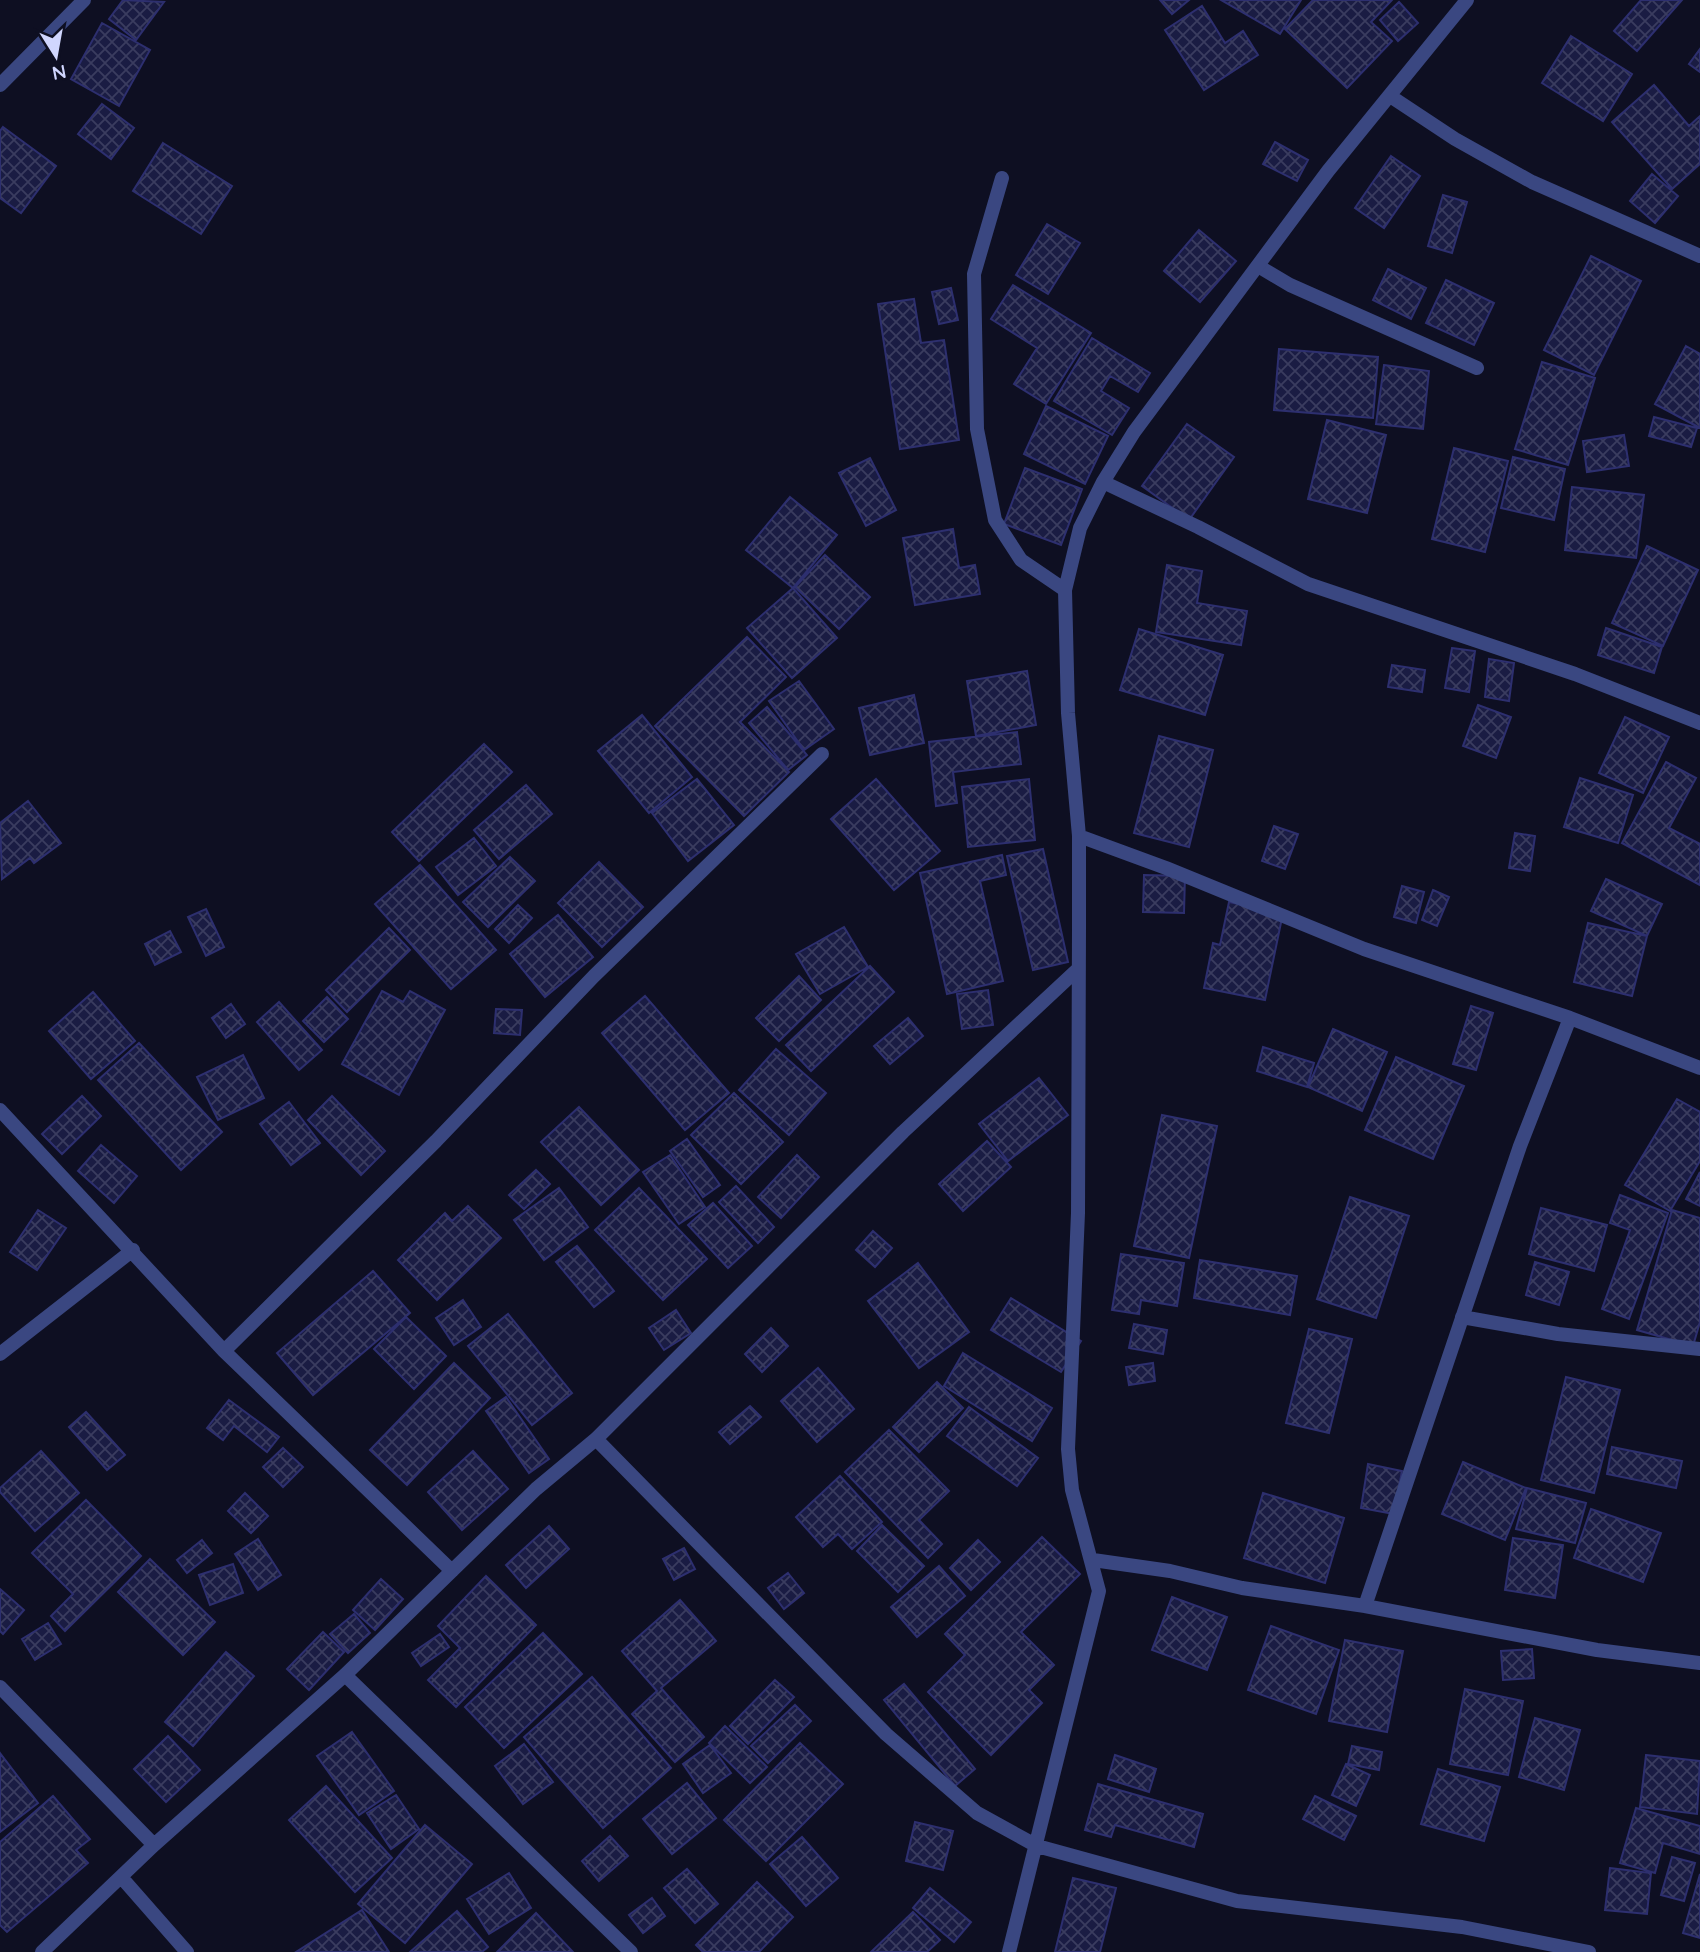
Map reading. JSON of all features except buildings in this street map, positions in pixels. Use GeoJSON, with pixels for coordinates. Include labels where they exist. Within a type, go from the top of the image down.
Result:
{"type":"FeatureCollection","features":[{"type":"Feature","properties":{"kind":"street"},"geometry":{"type":"LineString","coordinates":[[0,85],[84,0]]}},
{"type":"Feature","properties":{"kind":"street"},"geometry":{"type":"LineString","coordinates":[[1009,1952],[1099,1591],[1093,1560],[1072,1490],[1068,1449],[1077,1252],[1079,836],[1068,713],[1065,590],[1080,528],[1103,482],[1134,432],[1328,171],[1467,0]]}},
{"type":"Feature","properties":{"kind":"street"},"geometry":{"type":"LineString","coordinates":[[1390,96],[1455,139],[1532,182],[1700,256]]}},
{"type":"Feature","properties":{"kind":"street"},"geometry":{"type":"LineString","coordinates":[[1002,178],[974,274],[978,429],[995,520],[1021,560],[1065,590]]}},
{"type":"Feature","properties":{"kind":"street"},"geometry":{"type":"LineString","coordinates":[[1258,267],[1290,285],[1476,368]]}},
{"type":"Feature","properties":{"kind":"street"},"geometry":{"type":"LineString","coordinates":[[1103,482],[1308,584],[1575,674],[1700,723]]}},
{"type":"Feature","properties":{"kind":"street"},"geometry":{"type":"LineString","coordinates":[[224,1351],[436,1140],[594,976],[822,754]]}},
{"type":"Feature","properties":{"kind":"street"},"geometry":{"type":"LineString","coordinates":[[1079,836],[1167,867],[1364,949],[1570,1018],[1700,1068]]}},
{"type":"Feature","properties":{"kind":"street"},"geometry":{"type":"LineString","coordinates":[[42,1952],[154,1845],[345,1675],[536,1489],[596,1439],[902,1132],[1078,969]]}},
{"type":"Feature","properties":{"kind":"street"},"geometry":{"type":"LineString","coordinates":[[1365,1606],[1521,1146],[1570,1018]]}},
{"type":"Feature","properties":{"kind":"street"},"geometry":{"type":"LineString","coordinates":[[0,1110],[224,1351],[452,1571]]}},
{"type":"Feature","properties":{"kind":"street"},"geometry":{"type":"LineString","coordinates":[[0,1354],[133,1251]]}},
{"type":"Feature","properties":{"kind":"street"},"geometry":{"type":"LineString","coordinates":[[1462,1317],[1558,1334],[1700,1349]]}},
{"type":"Feature","properties":{"kind":"street"},"geometry":{"type":"LineString","coordinates":[[596,1439],[886,1734],[977,1813],[1037,1846],[1237,1901],[1462,1927],[1588,1952]]}},
{"type":"Feature","properties":{"kind":"street"},"geometry":{"type":"LineString","coordinates":[[1093,1560],[1170,1572],[1242,1588],[1365,1606],[1583,1647],[1700,1663]]}},
{"type":"Feature","properties":{"kind":"street"},"geometry":{"type":"LineString","coordinates":[[345,1675],[631,1952]]}},
{"type":"Feature","properties":{"kind":"street"},"geometry":{"type":"LineString","coordinates":[[0,1687],[154,1845]]}},
{"type":"Feature","properties":{"kind":"street"},"geometry":{"type":"LineString","coordinates":[[122,1878],[187,1952]]}}]}
